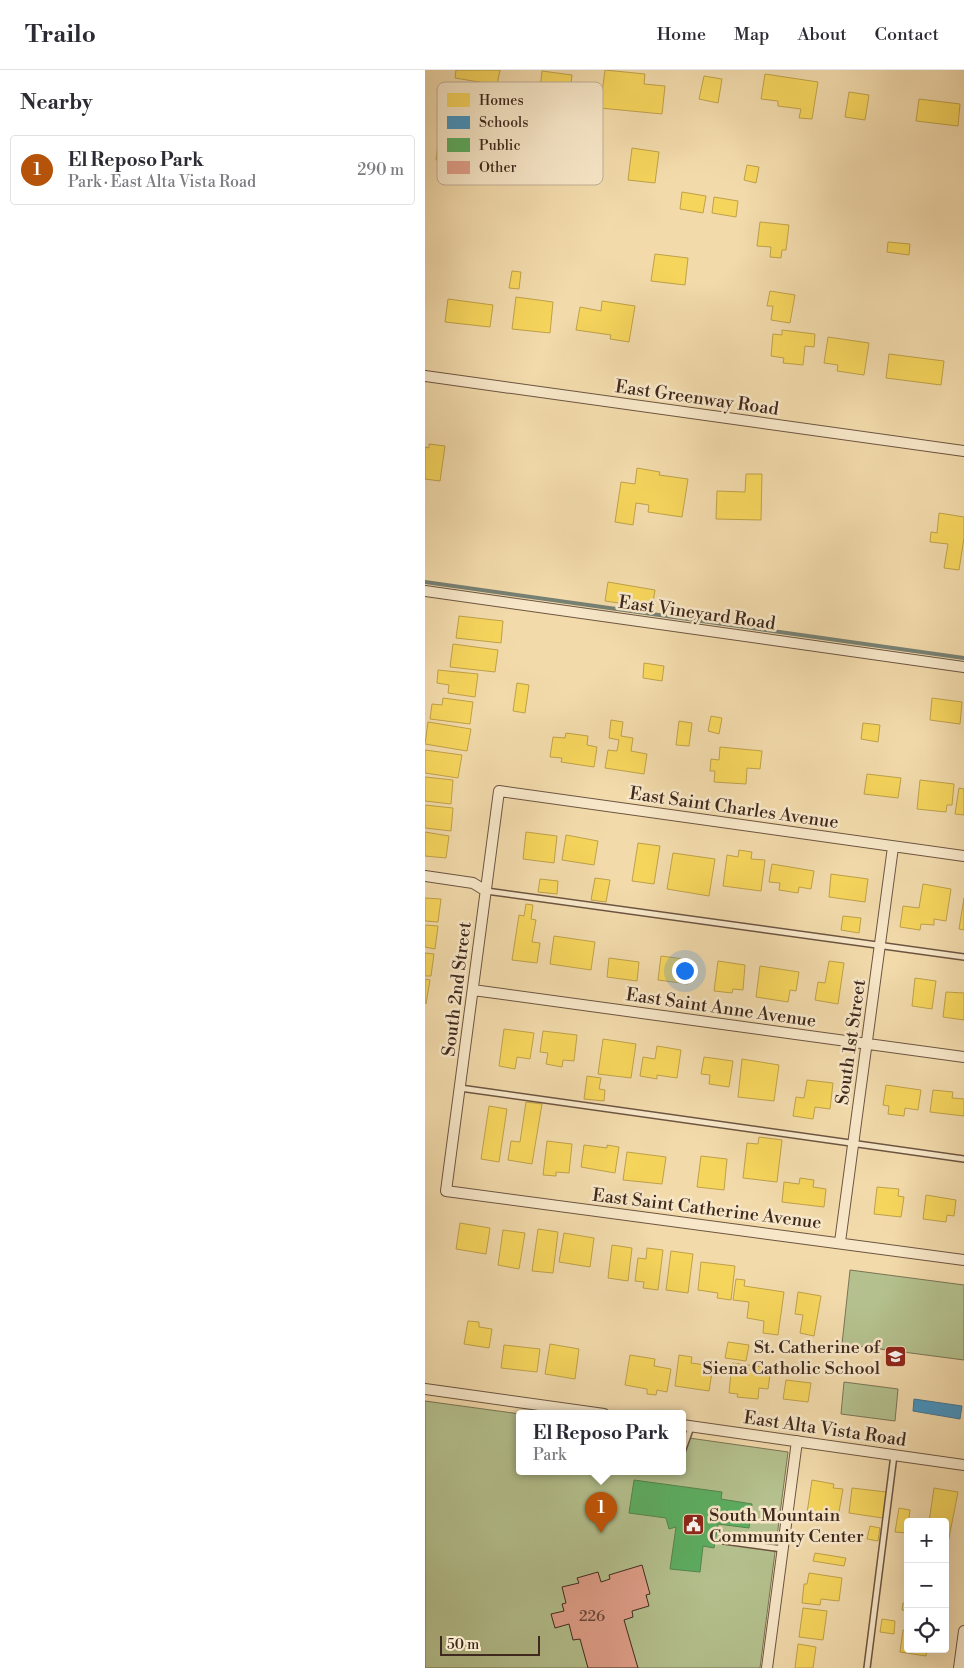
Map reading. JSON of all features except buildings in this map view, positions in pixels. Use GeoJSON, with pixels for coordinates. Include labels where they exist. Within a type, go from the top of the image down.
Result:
{"type":"FeatureCollection","features":[{"type":"Feature","properties":{"kind":"street","name":"East Greenway Road"},"geometry":{"type":"LineString","coordinates":[[425,376],[964,451]]}},
{"type":"Feature","properties":{"kind":"street","name":"East Vineyard Road"},"geometry":{"type":"LineString","coordinates":[[425,591],[964,667]]}},
{"type":"Feature","properties":{"kind":"street","name":"East Saint Charles Avenue"},"geometry":{"type":"LineString","coordinates":[[499,791],[964,856]]}},
{"type":"Feature","properties":{"kind":"street","name":"South 2nd Street"},"geometry":{"type":"LineString","coordinates":[[446,1191],[499,791]]}},
{"type":"Feature","properties":{"kind":"street","name":"South 1st Street"},"geometry":{"type":"LineString","coordinates":[[840,1242],[893,847]]}},
{"type":"Feature","properties":{"kind":"street"},"geometry":{"type":"LineString","coordinates":[[425,876],[473,883],[486,891]]}},
{"type":"Feature","properties":{"kind":"street","name":"East Saint Anne Avenue"},"geometry":{"type":"LineString","coordinates":[[473,990],[964,1057]]}},
{"type":"Feature","properties":{"kind":"street","name":"East Saint Catherine Avenue"},"geometry":{"type":"LineString","coordinates":[[446,1191],[964,1260]]}},
{"type":"Feature","properties":{"kind":"street"},"geometry":{"type":"LineString","coordinates":[[425,1389],[572,1410]]}},
{"type":"Feature","properties":{"kind":"street","name":"East Alta Vista Road"},"geometry":{"type":"LineString","coordinates":[[687,1426],[964,1465]]}},
{"type":"Feature","properties":{"kind":"street"},"geometry":{"type":"LineString","coordinates":[[767,1668],[797,1441]]}},
{"type":"Feature","properties":{"kind":"street"},"geometry":{"type":"LineString","coordinates":[[959,1668],[964,1631]]}},
{"type":"Feature","properties":{"kind":"lane"},"geometry":{"type":"LineString","coordinates":[[486,891],[964,957]]}},
{"type":"Feature","properties":{"kind":"lane"},"geometry":{"type":"LineString","coordinates":[[460,1088],[964,1159]]}},
{"type":"Feature","properties":{"kind":"lane"},"geometry":{"type":"LineString","coordinates":[[867,1668],[894,1455]]}},
{"type":"Feature","properties":{"kind":"lane"},"geometry":{"type":"LineString","coordinates":[[725,1541],[783,1549]]}},
{"type":"Feature","properties":{"kind":"green space"},"geometry":{"type":"Polygon","coordinates":[[[850,1270],[964,1285],[964,1360],[842,1344],[850,1270]]]}},
{"type":"Feature","properties":{"kind":"green space"},"geometry":{"type":"Polygon","coordinates":[[[844,1382],[898,1389],[895,1421],[841,1414],[844,1382]]]}},
{"type":"Feature","properties":{"kind":"green space"},"geometry":{"type":"Polygon","coordinates":[[[425,1401],[516,1413],[516,1475],[686,1475],[686,1438],[788,1452],[760,1668],[425,1668],[425,1401]]]}},
{"type":"Feature","properties":{"kind":"waterway"},"geometry":{"type":"LineString","coordinates":[[425,582],[964,658]]}},
{"type":"Feature","properties":{"kind":"place","name":"St. Catherine of Siena Catholic School"},"geometry":{"type":"Point","coordinates":[896,1357]}},
{"type":"Feature","properties":{"kind":"place","name":"South Mountain Community Center"},"geometry":{"type":"Point","coordinates":[693,1525]}},
{"type":"Feature","properties":{"kind":"place","name":"El Reposo Park"},"geometry":{"type":"Point","coordinates":[601,1533]}}]}
